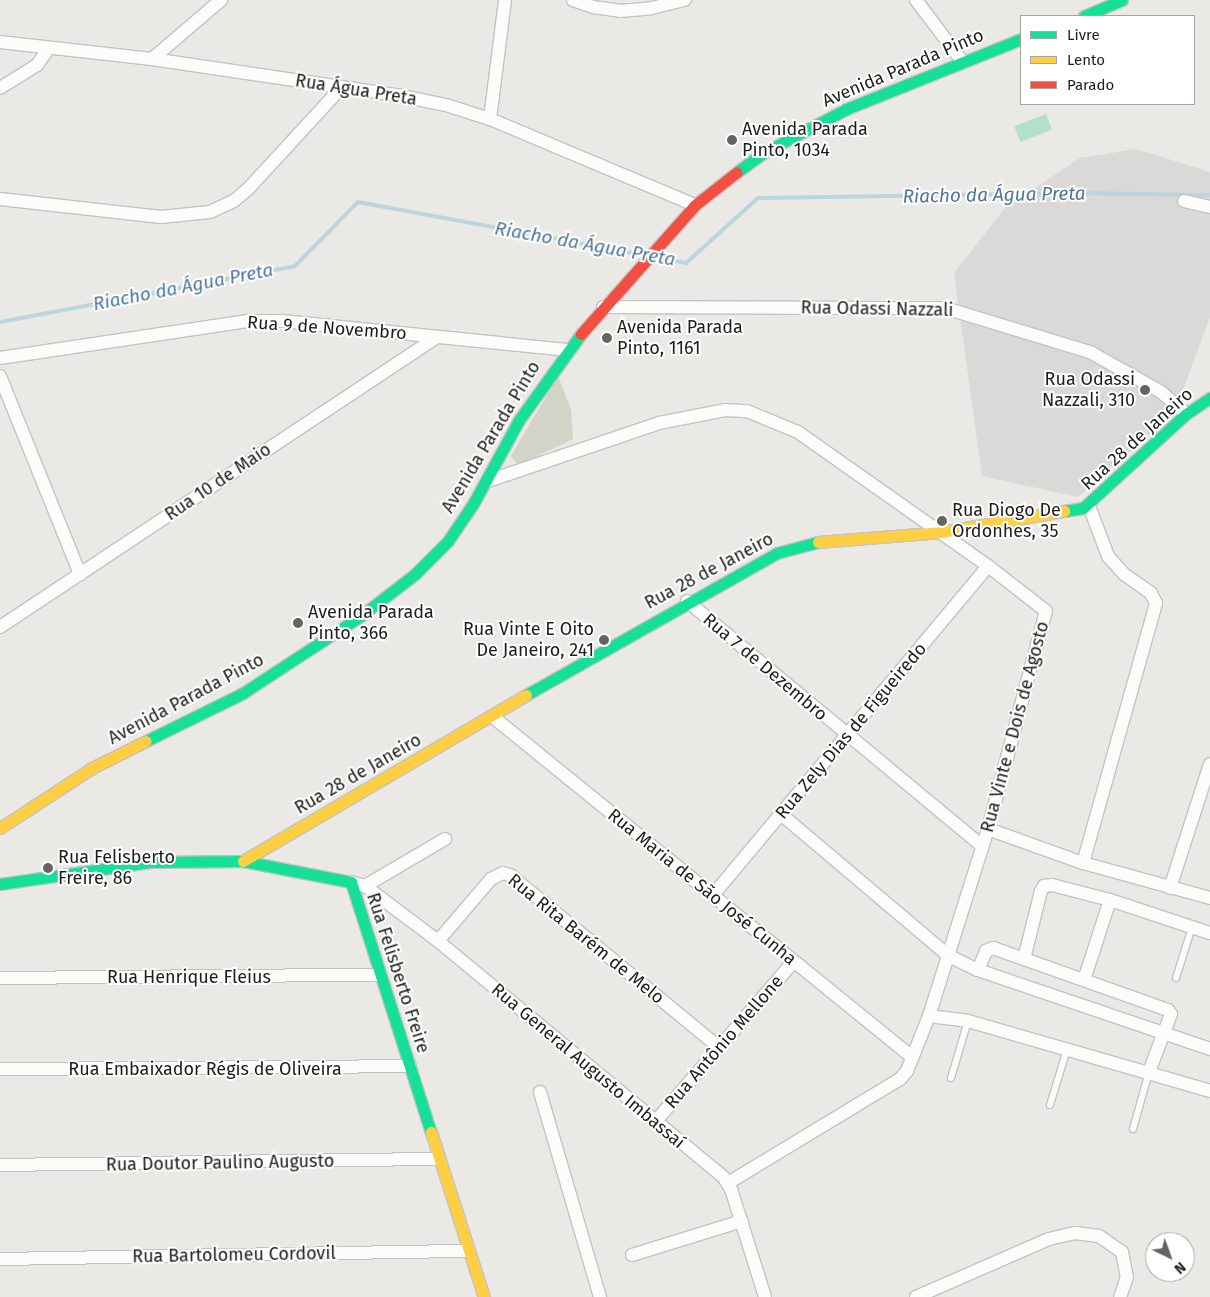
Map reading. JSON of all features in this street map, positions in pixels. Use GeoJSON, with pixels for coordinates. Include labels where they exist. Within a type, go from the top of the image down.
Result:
{"type":"FeatureCollection","features":[{"type":"Feature","properties":{"kind":"street"},"geometry":{"type":"LineString","coordinates":[[152,59],[220,0]]}},
{"type":"Feature","properties":{"kind":"street"},"geometry":{"type":"LineString","coordinates":[[490,120],[505,0]]}},
{"type":"Feature","properties":{"kind":"street"},"geometry":{"type":"LineString","coordinates":[[573,0],[593,8],[620,11],[652,8],[685,0]]}},
{"type":"Feature","properties":{"kind":"street"},"geometry":{"type":"LineString","coordinates":[[916,0],[962,61]]}},
{"type":"Feature","properties":{"kind":"street"},"geometry":{"type":"LineString","coordinates":[[1086,15],[1122,0]]}},
{"type":"Feature","properties":{"kind":"street","name":"Avenida Parada Pinto"},"geometry":{"type":"LineString","coordinates":[[0,828],[92,768],[243,693],[362,615],[415,574],[448,540],[488,481],[519,420],[566,350],[695,205],[763,153],[795,134],[846,109],[1020,39]]}},
{"type":"Feature","properties":{"kind":"street","name":"Rua Água Preta"},"geometry":{"type":"LineString","coordinates":[[0,42],[48,49],[152,59],[411,97],[490,120],[695,205]]}},
{"type":"Feature","properties":{"kind":"street"},"geometry":{"type":"LineString","coordinates":[[0,88],[37,65],[48,49]]}},
{"type":"Feature","properties":{"kind":"street"},"geometry":{"type":"LineString","coordinates":[[0,199],[161,217],[210,212],[234,201],[249,188],[342,87]]}},
{"type":"Feature","properties":{"kind":"street"},"geometry":{"type":"LineString","coordinates":[[1184,201],[1210,208]]}},
{"type":"Feature","properties":{"kind":"street","name":"Rua Odassi Nazzali"},"geometry":{"type":"LineString","coordinates":[[603,307],[945,308],[1090,352],[1161,392],[1186,414]]}},
{"type":"Feature","properties":{"kind":"street","name":"Rua 9 de Novembro"},"geometry":{"type":"LineString","coordinates":[[0,358],[249,321],[282,321],[566,350]]}},
{"type":"Feature","properties":{"kind":"street","name":"Rua 10 de Maio"},"geometry":{"type":"LineString","coordinates":[[0,628],[437,337]]}},
{"type":"Feature","properties":{"kind":"street"},"geometry":{"type":"LineString","coordinates":[[0,376],[80,574]]}},
{"type":"Feature","properties":{"kind":"street","name":"Rua 28 de Janeiro"},"geometry":{"type":"LineString","coordinates":[[243,861],[687,601],[792,547],[941,532],[1076,511],[1089,506],[1186,414],[1210,398]]}},
{"type":"Feature","properties":{"kind":"street","name":"Rua Vinte e Dois de Agosto"},"geometry":{"type":"LineString","coordinates":[[488,481],[659,423],[725,410],[747,411],[798,432],[1044,606],[1046,619],[988,829],[929,1016],[912,1057],[900,1079],[728,1183]]}},
{"type":"Feature","properties":{"kind":"street"},"geometry":{"type":"LineString","coordinates":[[1083,863],[1156,603],[1151,593],[1124,574],[1108,556],[1089,506]]}},
{"type":"Feature","properties":{"kind":"street","name":"Rua Zely Dias de Figueiredo"},"geometry":{"type":"LineString","coordinates":[[713,896],[988,566]]}},
{"type":"Feature","properties":{"kind":"street","name":"Rua 7 de Dezembro"},"geometry":{"type":"LineString","coordinates":[[687,601],[982,846]]}},
{"type":"Feature","properties":{"kind":"street","name":"Rua Maria de São José Cunha"},"geometry":{"type":"LineString","coordinates":[[493,716],[912,1057]]}},
{"type":"Feature","properties":{"kind":"street"},"geometry":{"type":"LineString","coordinates":[[1170,888],[1210,764]]}},
{"type":"Feature","properties":{"kind":"street"},"geometry":{"type":"LineString","coordinates":[[782,815],[949,956],[978,970],[1210,1049]]}},
{"type":"Feature","properties":{"kind":"street"},"geometry":{"type":"LineString","coordinates":[[988,829],[1083,863],[1210,898]]}},
{"type":"Feature","properties":{"kind":"street"},"geometry":{"type":"LineString","coordinates":[[365,886],[445,839]]}},
{"type":"Feature","properties":{"kind":"street","name":"Rua Felisberto Freire"},"geometry":{"type":"LineString","coordinates":[[0,884],[151,862],[243,861],[351,882],[378,975],[410,1066],[484,1297]]}},
{"type":"Feature","properties":{"kind":"street","name":"Rua Rita Barém de Melo"},"geometry":{"type":"LineString","coordinates":[[438,941],[492,879],[502,873],[510,875],[720,1048]]}},
{"type":"Feature","properties":{"kind":"street","name":"Rua General Augusto Imbassaí"},"geometry":{"type":"LineString","coordinates":[[351,882],[365,886],[438,941],[728,1183],[742,1220],[765,1297]]}},
{"type":"Feature","properties":{"kind":"street"},"geometry":{"type":"LineString","coordinates":[[1024,959],[1040,891],[1044,886],[1052,885],[1110,900],[1210,933]]}},
{"type":"Feature","properties":{"kind":"street"},"geometry":{"type":"LineString","coordinates":[[1084,980],[1110,900]]}},
{"type":"Feature","properties":{"kind":"street"},"geometry":{"type":"LineString","coordinates":[[978,970],[989,949],[1024,959],[1168,1010],[1171,1014],[1149,1072]]}},
{"type":"Feature","properties":{"kind":"street","name":"Rua Antônio Mellone"},"geometry":{"type":"LineString","coordinates":[[655,1122],[793,962]]}},
{"type":"Feature","properties":{"kind":"street","name":"Rua Henrique Fleius"},"geometry":{"type":"LineString","coordinates":[[0,978],[378,975]]}},
{"type":"Feature","properties":{"kind":"street"},"geometry":{"type":"LineString","coordinates":[[929,1016],[968,1022],[1067,1048],[1210,1090]]}},
{"type":"Feature","properties":{"kind":"street","name":"Rua Embaixador Régis de Oliveira"},"geometry":{"type":"LineString","coordinates":[[0,1068],[237,1070],[410,1066]]}},
{"type":"Feature","properties":{"kind":"street"},"geometry":{"type":"LineString","coordinates":[[540,1092],[600,1297]]}},
{"type":"Feature","properties":{"kind":"street","name":"Rua Doutor Paulino Augusto"},"geometry":{"type":"LineString","coordinates":[[0,1165],[439,1159]]}},
{"type":"Feature","properties":{"kind":"street"},"geometry":{"type":"LineString","coordinates":[[632,1255],[742,1220]]}},
{"type":"Feature","properties":{"kind":"street"},"geometry":{"type":"LineString","coordinates":[[916,1297],[1049,1239],[1074,1233],[1099,1236],[1122,1252],[1127,1277],[1120,1297]]}},
{"type":"Feature","properties":{"kind":"street","name":"Rua Bartolomeu Cordovil"},"geometry":{"type":"LineString","coordinates":[[0,1259],[469,1251]]}},
{"type":"Feature","properties":{"kind":"lane"},"geometry":{"type":"LineString","coordinates":[[1176,978],[1192,927]]}},
{"type":"Feature","properties":{"kind":"lane"},"geometry":{"type":"LineString","coordinates":[[951,1078],[968,1022]]}},
{"type":"Feature","properties":{"kind":"lane"},"geometry":{"type":"LineString","coordinates":[[1050,1105],[1067,1048]]}},
{"type":"Feature","properties":{"kind":"lane"},"geometry":{"type":"LineString","coordinates":[[1133,1129],[1149,1072]]}},
{"type":"Feature","properties":{"kind":"shaded area"},"geometry":{"type":"Polygon","coordinates":[[[1136,149],[1210,172],[1210,317],[1174,414],[1078,497],[982,476],[954,273],[1005,208],[1080,158],[1136,149]]]}},
{"type":"Feature","properties":{"kind":"shaded area"},"geometry":{"type":"Polygon","coordinates":[[[558,376],[571,410],[573,439],[521,464],[516,463],[511,456],[558,376]]]}},
{"type":"Feature","properties":{"kind":"green space"},"geometry":{"type":"Polygon","coordinates":[[[1046,114],[1052,130],[1020,142],[1014,126],[1046,114]]]}},
{"type":"Feature","properties":{"kind":"waterway","name":"Riacho da Água Preta"},"geometry":{"type":"LineString","coordinates":[[655,257],[686,263],[758,198],[1075,193],[1210,195]]}},
{"type":"Feature","properties":{"kind":"waterway","name":"Riacho da Água Preta"},"geometry":{"type":"LineString","coordinates":[[0,322],[295,266],[358,202],[643,255]]}},
{"type":"Feature","properties":{"kind":"traffic: fast"},"geometry":{"type":"LineString","coordinates":[[1086,15],[1122,0]]}},
{"type":"Feature","properties":{"kind":"traffic: fast"},"geometry":{"type":"LineString","coordinates":[[737,172],[763,153],[846,109],[1020,39]]}},
{"type":"Feature","properties":{"kind":"traffic: fast"},"geometry":{"type":"LineString","coordinates":[[146,741],[243,693],[362,615],[415,574],[448,541],[473,504],[519,420],[581,334]]}},
{"type":"Feature","properties":{"kind":"traffic: fast"},"geometry":{"type":"LineString","coordinates":[[1064,511],[1083,508],[1186,414],[1210,398]]}},
{"type":"Feature","properties":{"kind":"traffic: fast"},"geometry":{"type":"LineString","coordinates":[[526,695],[777,553],[818,542]]}},
{"type":"Feature","properties":{"kind":"traffic: fast"},"geometry":{"type":"LineString","coordinates":[[0,884],[151,862],[243,861],[351,882],[431,1132]]}},
{"type":"Feature","properties":{"kind":"traffic: slow"},"geometry":{"type":"LineString","coordinates":[[818,542],[941,532],[1064,511]]}},
{"type":"Feature","properties":{"kind":"traffic: slow"},"geometry":{"type":"LineString","coordinates":[[243,861],[526,695]]}},
{"type":"Feature","properties":{"kind":"traffic: slow"},"geometry":{"type":"LineString","coordinates":[[0,828],[92,768],[146,741]]}},
{"type":"Feature","properties":{"kind":"traffic: slow"},"geometry":{"type":"LineString","coordinates":[[431,1132],[484,1297]]}},
{"type":"Feature","properties":{"kind":"traffic: jam"},"geometry":{"type":"LineString","coordinates":[[581,334],[695,205],[737,172]]}},
{"type":"Feature","properties":{"kind":"place","name":"Avenida Parada Pinto, 1034"},"geometry":{"type":"Point","coordinates":[732,140]}},
{"type":"Feature","properties":{"kind":"place","name":"Avenida Parada Pinto, 1161"},"geometry":{"type":"Point","coordinates":[607,338]}},
{"type":"Feature","properties":{"kind":"place","name":"Rua Odassi Nazzali, 310"},"geometry":{"type":"Point","coordinates":[1145,390]}},
{"type":"Feature","properties":{"kind":"place","name":"Rua Diogo De Ordonhes, 35"},"geometry":{"type":"Point","coordinates":[942,521]}},
{"type":"Feature","properties":{"kind":"place","name":"Avenida Parada Pinto, 366"},"geometry":{"type":"Point","coordinates":[298,623]}},
{"type":"Feature","properties":{"kind":"place","name":"Rua Vinte E Oito De Janeiro, 241"},"geometry":{"type":"Point","coordinates":[604,640]}},
{"type":"Feature","properties":{"kind":"place","name":"Rua Felisberto Freire, 86"},"geometry":{"type":"Point","coordinates":[48,868]}}]}
